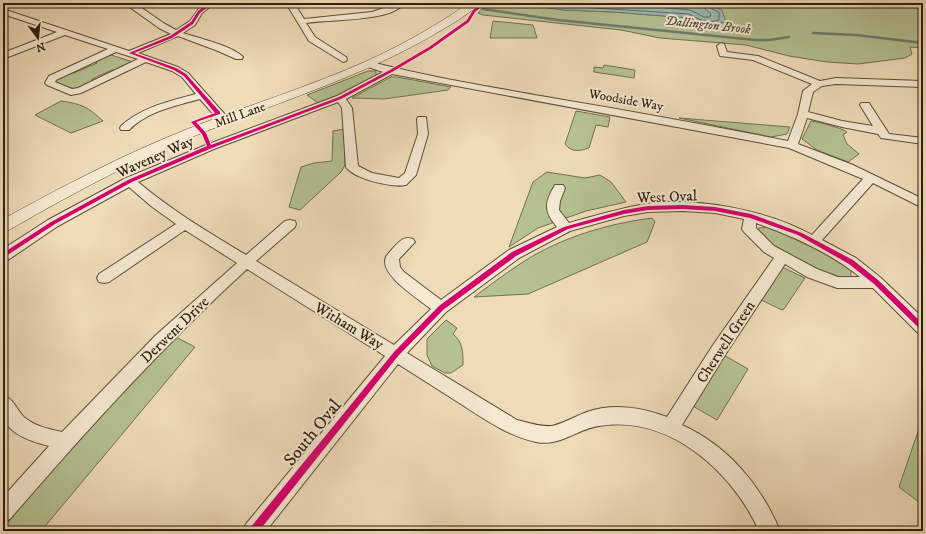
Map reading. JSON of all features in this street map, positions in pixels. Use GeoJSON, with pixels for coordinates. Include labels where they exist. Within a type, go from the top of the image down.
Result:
{"type":"FeatureCollection","features":[{"type":"Feature","properties":{"kind":"street"},"geometry":{"type":"LineString","coordinates":[[128,3],[135,5],[162,26],[220,47],[239,57]]}},
{"type":"Feature","properties":{"kind":"street"},"geometry":{"type":"LineString","coordinates":[[131,53],[167,39],[192,23],[199,12],[211,3]]}},
{"type":"Feature","properties":{"kind":"street"},"geometry":{"type":"LineString","coordinates":[[290,3],[312,39],[343,59]]}},
{"type":"Feature","properties":{"kind":"street","name":"Mill Lane"},"geometry":{"type":"LineString","coordinates":[[3,226],[116,166],[164,144],[371,65],[441,27],[475,3]]}},
{"type":"Feature","properties":{"kind":"street"},"geometry":{"type":"LineString","coordinates":[[301,22],[325,18],[372,15],[390,10],[399,5]]}},
{"type":"Feature","properties":{"kind":"street"},"geometry":{"type":"LineString","coordinates":[[3,11],[175,69],[185,75],[225,121]]}},
{"type":"Feature","properties":{"kind":"street"},"geometry":{"type":"LineString","coordinates":[[3,20],[17,15]]}},
{"type":"Feature","properties":{"kind":"street"},"geometry":{"type":"LineString","coordinates":[[3,56],[64,32]]}},
{"type":"Feature","properties":{"kind":"street"},"geometry":{"type":"LineString","coordinates":[[116,49],[52,78],[50,83],[70,92],[81,90],[146,59]]}},
{"type":"Feature","properties":{"kind":"street"},"geometry":{"type":"LineString","coordinates":[[723,54],[755,58],[820,84]]}},
{"type":"Feature","properties":{"kind":"street","name":"Woodside Way"},"geometry":{"type":"LineString","coordinates":[[371,65],[391,71],[792,145],[871,178],[923,204]]}},
{"type":"Feature","properties":{"kind":"street","name":"Waveney Way"},"geometry":{"type":"LineString","coordinates":[[3,256],[53,224],[130,181],[210,147],[340,98],[391,71]]}},
{"type":"Feature","properties":{"kind":"street"},"geometry":{"type":"LineString","coordinates":[[792,145],[803,114],[808,91],[820,84],[836,81],[922,85]]}},
{"type":"Feature","properties":{"kind":"street"},"geometry":{"type":"LineString","coordinates":[[125,124],[142,115],[202,95]]}},
{"type":"Feature","properties":{"kind":"street"},"geometry":{"type":"LineString","coordinates":[[340,98],[346,108],[353,169],[391,181],[402,182],[410,175],[423,134],[422,119]]}},
{"type":"Feature","properties":{"kind":"street"},"geometry":{"type":"LineString","coordinates":[[865,105],[883,133]]}},
{"type":"Feature","properties":{"kind":"street"},"geometry":{"type":"LineString","coordinates":[[803,114],[923,141]]}},
{"type":"Feature","properties":{"kind":"street"},"geometry":{"type":"LineString","coordinates":[[814,241],[871,178]]}},
{"type":"Feature","properties":{"kind":"street","name":"Witham Way"},"geometry":{"type":"LineString","coordinates":[[130,181],[155,203],[185,224],[513,427],[546,435],[556,433],[594,418],[614,416],[632,416],[671,427],[705,448],[724,462],[751,493],[766,518],[770,531]]}},
{"type":"Feature","properties":{"kind":"street"},"geometry":{"type":"LineString","coordinates":[[559,188],[552,206],[553,214],[566,228]]}},
{"type":"Feature","properties":{"kind":"street","name":"West Oval"},"geometry":{"type":"LineString","coordinates":[[396,354],[441,308],[514,254],[566,228],[624,212],[648,208],[683,207],[716,209],[751,216],[776,224],[814,241],[851,262],[876,282],[923,328]]}},
{"type":"Feature","properties":{"kind":"street"},"geometry":{"type":"LineString","coordinates":[[751,216],[748,229],[769,250],[782,258],[836,283],[876,282]]}},
{"type":"Feature","properties":{"kind":"street"},"geometry":{"type":"LineString","coordinates":[[104,278],[185,224]]}},
{"type":"Feature","properties":{"kind":"street","name":"Derwent Drive"},"geometry":{"type":"LineString","coordinates":[[3,512],[64,442],[162,340],[290,224]]}},
{"type":"Feature","properties":{"kind":"street"},"geometry":{"type":"LineString","coordinates":[[408,242],[392,258],[393,268],[399,276],[441,308]]}},
{"type":"Feature","properties":{"kind":"street","name":"Cherwell Green"},"geometry":{"type":"LineString","coordinates":[[671,427],[719,350],[782,258]]}},
{"type":"Feature","properties":{"kind":"street","name":"South Oval"},"geometry":{"type":"LineString","coordinates":[[253,531],[396,354]]}},
{"type":"Feature","properties":{"kind":"street"},"geometry":{"type":"LineString","coordinates":[[3,403],[18,422],[30,431],[64,442]]}},
{"type":"Feature","properties":{"kind":"green space"},"geometry":{"type":"Polygon","coordinates":[[[487,3],[529,3],[563,10],[689,18],[702,26],[711,27],[718,30],[715,24],[721,24],[717,6],[712,5],[714,3],[923,3],[923,48],[910,47],[912,54],[905,58],[858,64],[827,62],[789,56],[746,45],[660,38],[621,30],[483,15],[478,13],[487,3]]]}},
{"type":"Feature","properties":{"kind":"green space"},"geometry":{"type":"Polygon","coordinates":[[[493,21],[533,25],[537,38],[490,38],[493,21]]]}},
{"type":"Feature","properties":{"kind":"green space"},"geometry":{"type":"Polygon","coordinates":[[[108,54],[133,62],[116,71],[112,70],[92,79],[95,81],[83,87],[75,89],[55,82],[58,77],[70,72],[74,73],[97,63],[92,61],[108,54]]]}},
{"type":"Feature","properties":{"kind":"green space"},"geometry":{"type":"Polygon","coordinates":[[[604,65],[635,70],[634,78],[594,72],[594,67],[603,68],[604,65]]]}},
{"type":"Feature","properties":{"kind":"green space"},"geometry":{"type":"Polygon","coordinates":[[[368,71],[376,71],[376,76],[348,91],[318,103],[307,95],[368,71]]]}},
{"type":"Feature","properties":{"kind":"green space"},"geometry":{"type":"Polygon","coordinates":[[[391,77],[451,87],[448,90],[384,99],[352,98],[391,77]]]}},
{"type":"Feature","properties":{"kind":"green space"},"geometry":{"type":"Polygon","coordinates":[[[61,101],[74,103],[84,107],[93,112],[103,121],[71,133],[35,115],[61,101]]]}},
{"type":"Feature","properties":{"kind":"green space"},"geometry":{"type":"Polygon","coordinates":[[[576,111],[610,117],[608,127],[596,125],[589,148],[573,150],[565,144],[576,111]]]}},
{"type":"Feature","properties":{"kind":"green space"},"geometry":{"type":"Polygon","coordinates":[[[679,118],[790,127],[787,134],[771,137],[679,118]]]}},
{"type":"Feature","properties":{"kind":"green space"},"geometry":{"type":"Polygon","coordinates":[[[811,121],[830,125],[847,132],[843,135],[847,144],[859,154],[848,162],[817,150],[802,139],[811,121]]]}},
{"type":"Feature","properties":{"kind":"green space"},"geometry":{"type":"Polygon","coordinates":[[[344,129],[345,165],[341,172],[300,210],[289,207],[301,167],[314,163],[332,161],[333,131],[344,129]]]}},
{"type":"Feature","properties":{"kind":"green space"},"geometry":{"type":"Polygon","coordinates":[[[547,172],[585,178],[600,175],[611,182],[626,202],[586,211],[538,228],[509,247],[533,182],[547,172]]]}},
{"type":"Feature","properties":{"kind":"green space"},"geometry":{"type":"Polygon","coordinates":[[[652,218],[655,222],[647,242],[528,294],[474,297],[523,262],[553,245],[602,228],[652,218]]]}},
{"type":"Feature","properties":{"kind":"green space"},"geometry":{"type":"Polygon","coordinates":[[[769,227],[817,247],[851,270],[851,275],[848,279],[836,279],[779,252],[757,233],[759,228],[769,227]]]}},
{"type":"Feature","properties":{"kind":"green space"},"geometry":{"type":"Polygon","coordinates":[[[782,267],[805,278],[782,310],[757,298],[782,267]]]}},
{"type":"Feature","properties":{"kind":"green space"},"geometry":{"type":"Polygon","coordinates":[[[446,320],[457,328],[453,334],[461,344],[462,352],[463,365],[451,373],[445,373],[432,366],[427,355],[427,339],[446,320]]]}},
{"type":"Feature","properties":{"kind":"green space"},"geometry":{"type":"Polygon","coordinates":[[[176,337],[195,347],[41,531],[3,531],[3,528],[66,455],[109,407],[176,337]]]}},
{"type":"Feature","properties":{"kind":"green space"},"geometry":{"type":"Polygon","coordinates":[[[722,354],[748,369],[717,420],[691,405],[722,354]]]}},
{"type":"Feature","properties":{"kind":"green space"},"geometry":{"type":"Polygon","coordinates":[[[923,417],[923,505],[899,487],[923,417]]]}},
{"type":"Feature","properties":{"kind":"water"},"geometry":{"type":"Polygon","coordinates":[[[529,3],[707,3],[722,10],[726,22],[715,24],[718,31],[711,27],[702,26],[689,18],[563,10],[540,7],[529,3]]]}},
{"type":"Feature","properties":{"kind":"waterway","name":"Dallington Brook"},"geometry":{"type":"LineString","coordinates":[[442,3],[458,6]]}},
{"type":"Feature","properties":{"kind":"waterway","name":"Dallington Brook"},"geometry":{"type":"LineString","coordinates":[[483,9],[558,20],[755,40],[769,40],[789,37]]}},
{"type":"Feature","properties":{"kind":"waterway","name":"Dallington Brook"},"geometry":{"type":"LineString","coordinates":[[813,33],[856,35],[923,43]]}},
{"type":"Feature","properties":{"kind":"cycle path"},"geometry":{"type":"LineString","coordinates":[[131,53],[171,37],[192,23],[199,12],[211,3]]}},
{"type":"Feature","properties":{"kind":"cycle path"},"geometry":{"type":"LineString","coordinates":[[3,256],[53,223],[130,181],[210,147],[340,98],[430,48],[468,21],[474,11],[484,3]]}},
{"type":"Feature","properties":{"kind":"cycle path"},"geometry":{"type":"LineString","coordinates":[[131,53],[175,69],[185,75],[218,113],[193,122],[204,134],[210,147]]}},
{"type":"Feature","properties":{"kind":"cycle path"},"geometry":{"type":"LineString","coordinates":[[253,531],[396,354],[441,308],[514,254],[566,228],[624,212],[648,208],[683,207],[715,209],[751,216],[800,234],[851,262],[876,282],[923,328]]}}]}
